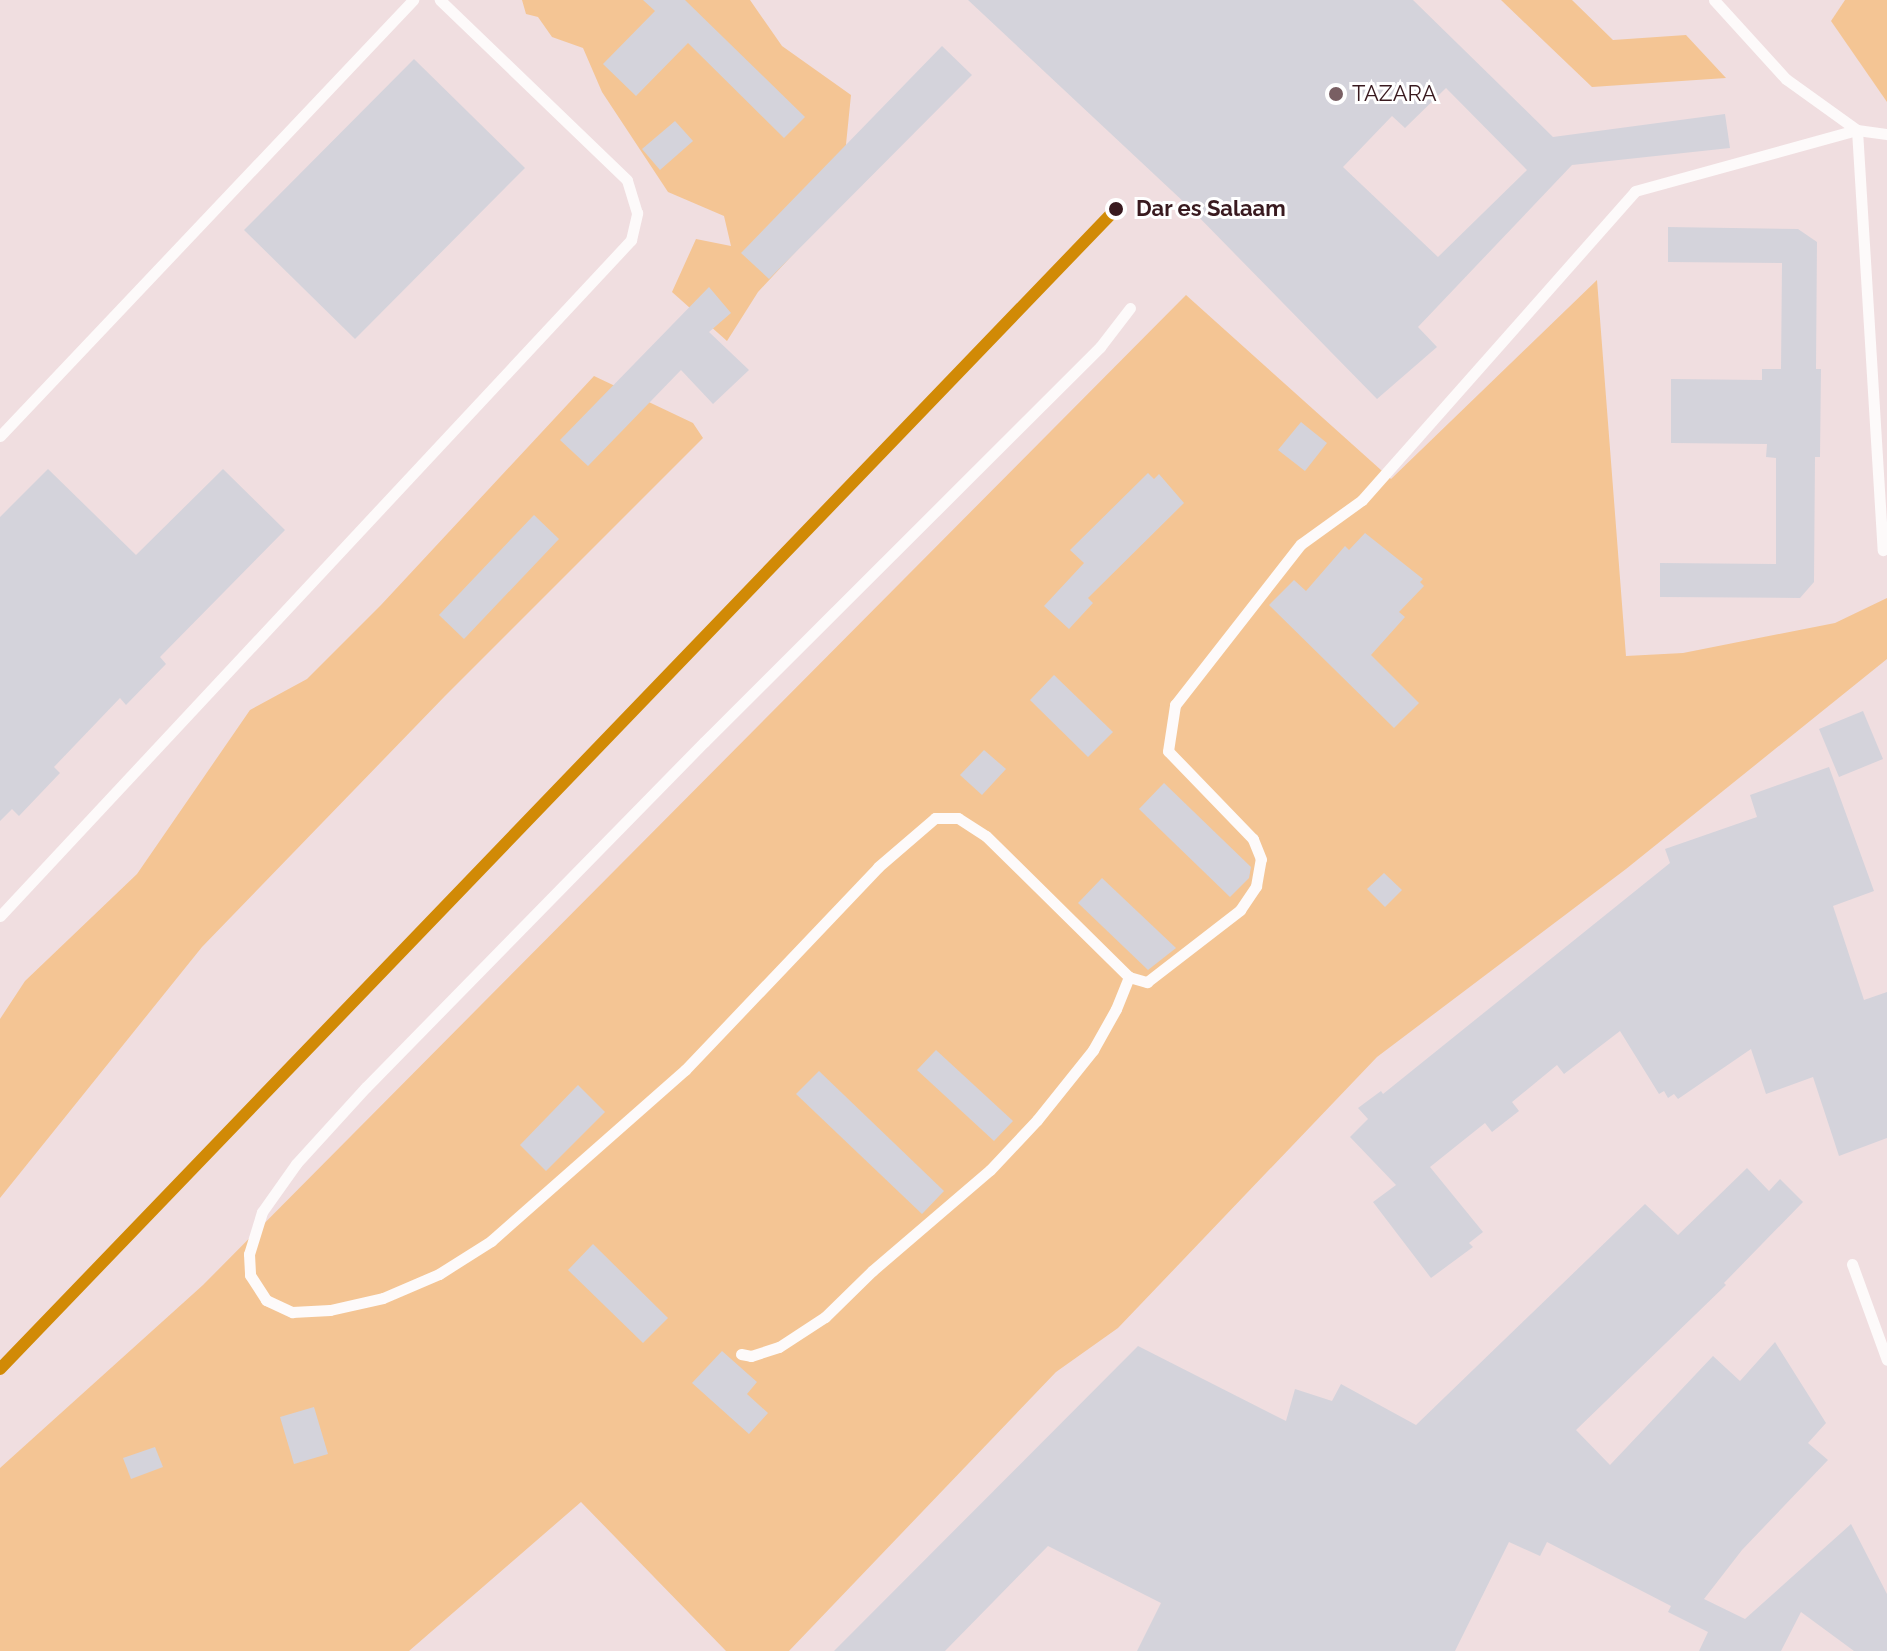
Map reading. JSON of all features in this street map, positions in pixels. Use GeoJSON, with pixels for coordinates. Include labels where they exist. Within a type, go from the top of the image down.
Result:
{"type":"FeatureCollection","features":[{"type":"Feature","properties":{"kind":"lane"},"geometry":{"type":"LineString","coordinates":[[0,436],[413,0]]}},
{"type":"Feature","properties":{"kind":"lane"},"geometry":{"type":"LineString","coordinates":[[0,916],[631,240],[637,213],[627,180],[440,0]]}},
{"type":"Feature","properties":{"kind":"lane"},"geometry":{"type":"LineString","coordinates":[[1714,0],[1786,79],[1857,130]]}},
{"type":"Feature","properties":{"kind":"lane"},"geometry":{"type":"LineString","coordinates":[[1857,130],[1883,550]]}},
{"type":"Feature","properties":{"kind":"lane"},"geometry":{"type":"LineString","coordinates":[[1130,308],[1100,347],[704,742],[316,1142],[262,1212],[249,1254],[250,1275],[266,1300],[292,1312],[330,1310],[397,1292],[439,1274],[478,1249],[521,1216],[685,1070],[878,867],[935,818],[958,818],[986,836],[1129,977],[1147,982],[1240,910],[1256,886],[1261,859],[1253,839],[1168,751],[1170,731],[1175,705],[1301,544],[1362,500],[1635,191],[1857,130],[1887,134]]}},
{"type":"Feature","properties":{"kind":"lane"},"geometry":{"type":"LineString","coordinates":[[741,1354],[751,1356],[779,1347],[825,1317],[872,1271],[990,1170],[1037,1120],[1093,1050],[1116,1009],[1129,977]]}},
{"type":"Feature","properties":{"kind":"lane"},"geometry":{"type":"LineString","coordinates":[[1852,1264],[1887,1360]]}},
{"type":"Feature","properties":{"kind":"shaded area"},"geometry":{"type":"Polygon","coordinates":[[[522,0],[750,0],[782,46],[851,95],[840,204],[758,292],[727,341],[672,292],[696,239],[731,246],[724,216],[668,192],[602,92],[583,48],[552,37],[538,17],[526,14],[522,0]]]}},
{"type":"Feature","properties":{"kind":"shaded area"},"geometry":{"type":"Polygon","coordinates":[[[1501,0],[1572,0],[1613,40],[1686,35],[1726,78],[1592,87],[1501,0]]]}},
{"type":"Feature","properties":{"kind":"shaded area"},"geometry":{"type":"Polygon","coordinates":[[[1845,0],[1887,0],[1887,102],[1831,21],[1845,0]]]}},
{"type":"Feature","properties":{"kind":"shaded area"},"geometry":{"type":"Polygon","coordinates":[[[1597,280],[1626,656],[1683,653],[1835,623],[1887,598],[1887,659],[1626,869],[1377,1057],[1118,1328],[1056,1372],[789,1651],[726,1651],[581,1502],[409,1651],[0,1651],[0,1468],[203,1285],[1186,295],[1391,479],[1597,280]]]}},
{"type":"Feature","properties":{"kind":"shaded area"},"geometry":{"type":"Polygon","coordinates":[[[594,376],[693,423],[703,438],[445,696],[202,947],[0,1198],[0,1019],[25,981],[137,874],[250,710],[307,679],[381,605],[594,376]]]}},
{"type":"Feature","properties":{"kind":"building"},"geometry":{"type":"Polygon","coordinates":[[[643,0],[685,0],[805,117],[784,138],[688,43],[636,96],[603,64],[655,11],[643,0]]]}},
{"type":"Feature","properties":{"kind":"building"},"geometry":{"type":"Polygon","coordinates":[[[968,0],[1413,0],[1553,137],[1725,114],[1730,148],[1572,165],[1418,327],[1437,347],[1377,399],[1187,205],[968,0]],[[1446,88],[1405,128],[1392,116],[1343,167],[1438,257],[1527,170],[1446,88]]]}},
{"type":"Feature","properties":{"kind":"building"},"geometry":{"type":"Polygon","coordinates":[[[942,46],[972,75],[769,279],[741,253],[942,46]]]}},
{"type":"Feature","properties":{"kind":"building"},"geometry":{"type":"Polygon","coordinates":[[[414,59],[525,168],[355,339],[244,230],[414,59]]]}},
{"type":"Feature","properties":{"kind":"building"},"geometry":{"type":"Polygon","coordinates":[[[675,121],[693,141],[660,170],[642,149],[675,121]]]}},
{"type":"Feature","properties":{"kind":"building"},"geometry":{"type":"Polygon","coordinates":[[[1668,227],[1798,229],[1817,242],[1816,369],[1821,369],[1820,457],[1815,457],[1814,582],[1800,598],[1660,597],[1660,563],[1776,564],[1776,458],[1766,457],[1767,444],[1671,443],[1671,379],[1762,380],[1762,369],[1781,369],[1782,263],[1668,262],[1668,227]]]}},
{"type":"Feature","properties":{"kind":"building"},"geometry":{"type":"Polygon","coordinates":[[[709,287],[731,313],[709,332],[749,370],[713,404],[681,370],[588,466],[560,440],[709,287]]]}},
{"type":"Feature","properties":{"kind":"building"},"geometry":{"type":"Polygon","coordinates":[[[1301,422],[1327,443],[1305,471],[1278,450],[1301,422]]]}},
{"type":"Feature","properties":{"kind":"building"},"geometry":{"type":"Polygon","coordinates":[[[48,469],[136,555],[223,469],[285,530],[160,657],[166,664],[126,705],[120,698],[54,767],[60,773],[19,816],[12,809],[0,821],[0,517],[48,469]]]}},
{"type":"Feature","properties":{"kind":"building"},"geometry":{"type":"Polygon","coordinates":[[[1148,473],[1154,479],[1159,474],[1184,503],[1088,598],[1093,603],[1069,629],[1044,606],[1084,563],[1070,550],[1148,473]]]}},
{"type":"Feature","properties":{"kind":"building"},"geometry":{"type":"Polygon","coordinates":[[[534,515],[559,539],[464,639],[439,615],[534,515]]]}},
{"type":"Feature","properties":{"kind":"building"},"geometry":{"type":"Polygon","coordinates":[[[1365,533],[1423,579],[1420,582],[1424,586],[1399,612],[1405,617],[1371,655],[1419,703],[1394,728],[1269,605],[1294,580],[1306,591],[1345,546],[1349,550],[1365,533]]]}},
{"type":"Feature","properties":{"kind":"building"},"geometry":{"type":"Polygon","coordinates":[[[1054,675],[1113,732],[1088,757],[1030,700],[1054,675]]]}},
{"type":"Feature","properties":{"kind":"building"},"geometry":{"type":"Polygon","coordinates":[[[1863,711],[1883,759],[1839,777],[1819,729],[1863,711]]]}},
{"type":"Feature","properties":{"kind":"building"},"geometry":{"type":"Polygon","coordinates":[[[984,750],[1006,769],[982,795],[960,775],[984,750]]]}},
{"type":"Feature","properties":{"kind":"building"},"geometry":{"type":"Polygon","coordinates":[[[1829,767],[1874,891],[1833,906],[1864,1000],[1887,992],[1887,1138],[1839,1156],[1813,1077],[1766,1094],[1751,1049],[1678,1099],[1674,1094],[1668,1098],[1664,1091],[1659,1094],[1620,1031],[1564,1074],[1557,1065],[1512,1102],[1519,1111],[1492,1132],[1485,1123],[1430,1167],[1483,1232],[1469,1243],[1473,1247],[1431,1278],[1373,1202],[1396,1185],[1350,1137],[1368,1119],[1358,1108],[1381,1091],[1383,1094],[1670,863],[1665,849],[1757,817],[1750,795],[1829,767]]]}},
{"type":"Feature","properties":{"kind":"building"},"geometry":{"type":"Polygon","coordinates":[[[1164,783],[1251,867],[1249,878],[1230,897],[1139,809],[1164,783]]]}},
{"type":"Feature","properties":{"kind":"building"},"geometry":{"type":"Polygon","coordinates":[[[1384,873],[1402,890],[1385,907],[1367,889],[1384,873]]]}},
{"type":"Feature","properties":{"kind":"building"},"geometry":{"type":"Polygon","coordinates":[[[1102,878],[1176,948],[1148,970],[1078,903],[1102,878]]]}},
{"type":"Feature","properties":{"kind":"building"},"geometry":{"type":"Polygon","coordinates":[[[936,1050],[1013,1121],[994,1141],[917,1070],[936,1050]]]}},
{"type":"Feature","properties":{"kind":"building"},"geometry":{"type":"Polygon","coordinates":[[[819,1071],[944,1191],[922,1214],[796,1094],[819,1071]]]}},
{"type":"Feature","properties":{"kind":"building"},"geometry":{"type":"Polygon","coordinates":[[[578,1085],[605,1112],[546,1171],[520,1145],[578,1085]]]}},
{"type":"Feature","properties":{"kind":"building"},"geometry":{"type":"Polygon","coordinates":[[[1747,1168],[1769,1191],[1780,1179],[1803,1202],[1724,1283],[1726,1285],[1576,1430],[1610,1465],[1713,1356],[1740,1381],[1775,1342],[1826,1423],[1808,1443],[1828,1460],[1742,1550],[1704,1599],[1745,1619],[1851,1524],[1887,1594],[1887,1651],[1854,1651],[1801,1612],[1781,1651],[1699,1651],[1708,1632],[1668,1612],[1671,1606],[1547,1542],[1540,1556],[1509,1542],[1455,1651],[1137,1651],[1161,1603],[1048,1546],[945,1651],[834,1651],[1138,1346],[1286,1421],[1295,1389],[1332,1401],[1341,1384],[1416,1425],[1645,1204],[1678,1235],[1747,1168]]]}},
{"type":"Feature","properties":{"kind":"building"},"geometry":{"type":"Polygon","coordinates":[[[593,1244],[668,1318],[643,1343],[568,1270],[593,1244]]]}},
{"type":"Feature","properties":{"kind":"building"},"geometry":{"type":"Polygon","coordinates":[[[722,1351],[757,1382],[747,1394],[768,1413],[749,1434],[692,1383],[722,1351]]]}},
{"type":"Feature","properties":{"kind":"building"},"geometry":{"type":"Polygon","coordinates":[[[314,1407],[328,1454],[294,1464],[280,1417],[314,1407]]]}},
{"type":"Feature","properties":{"kind":"building"},"geometry":{"type":"Polygon","coordinates":[[[155,1447],[163,1467],[131,1479],[123,1458],[155,1447]]]}},
{"type":"Feature","properties":{"kind":"transit line"},"geometry":{"type":"LineString","coordinates":[[0,1369],[1116,209]]}},
{"type":"Feature","properties":{"kind":"place","name":"TAZARA"},"geometry":{"type":"Point","coordinates":[1336,94]}},
{"type":"Feature","properties":{"kind":"place","name":"Dar es Salaam"},"geometry":{"type":"Point","coordinates":[1116,209]}}]}
